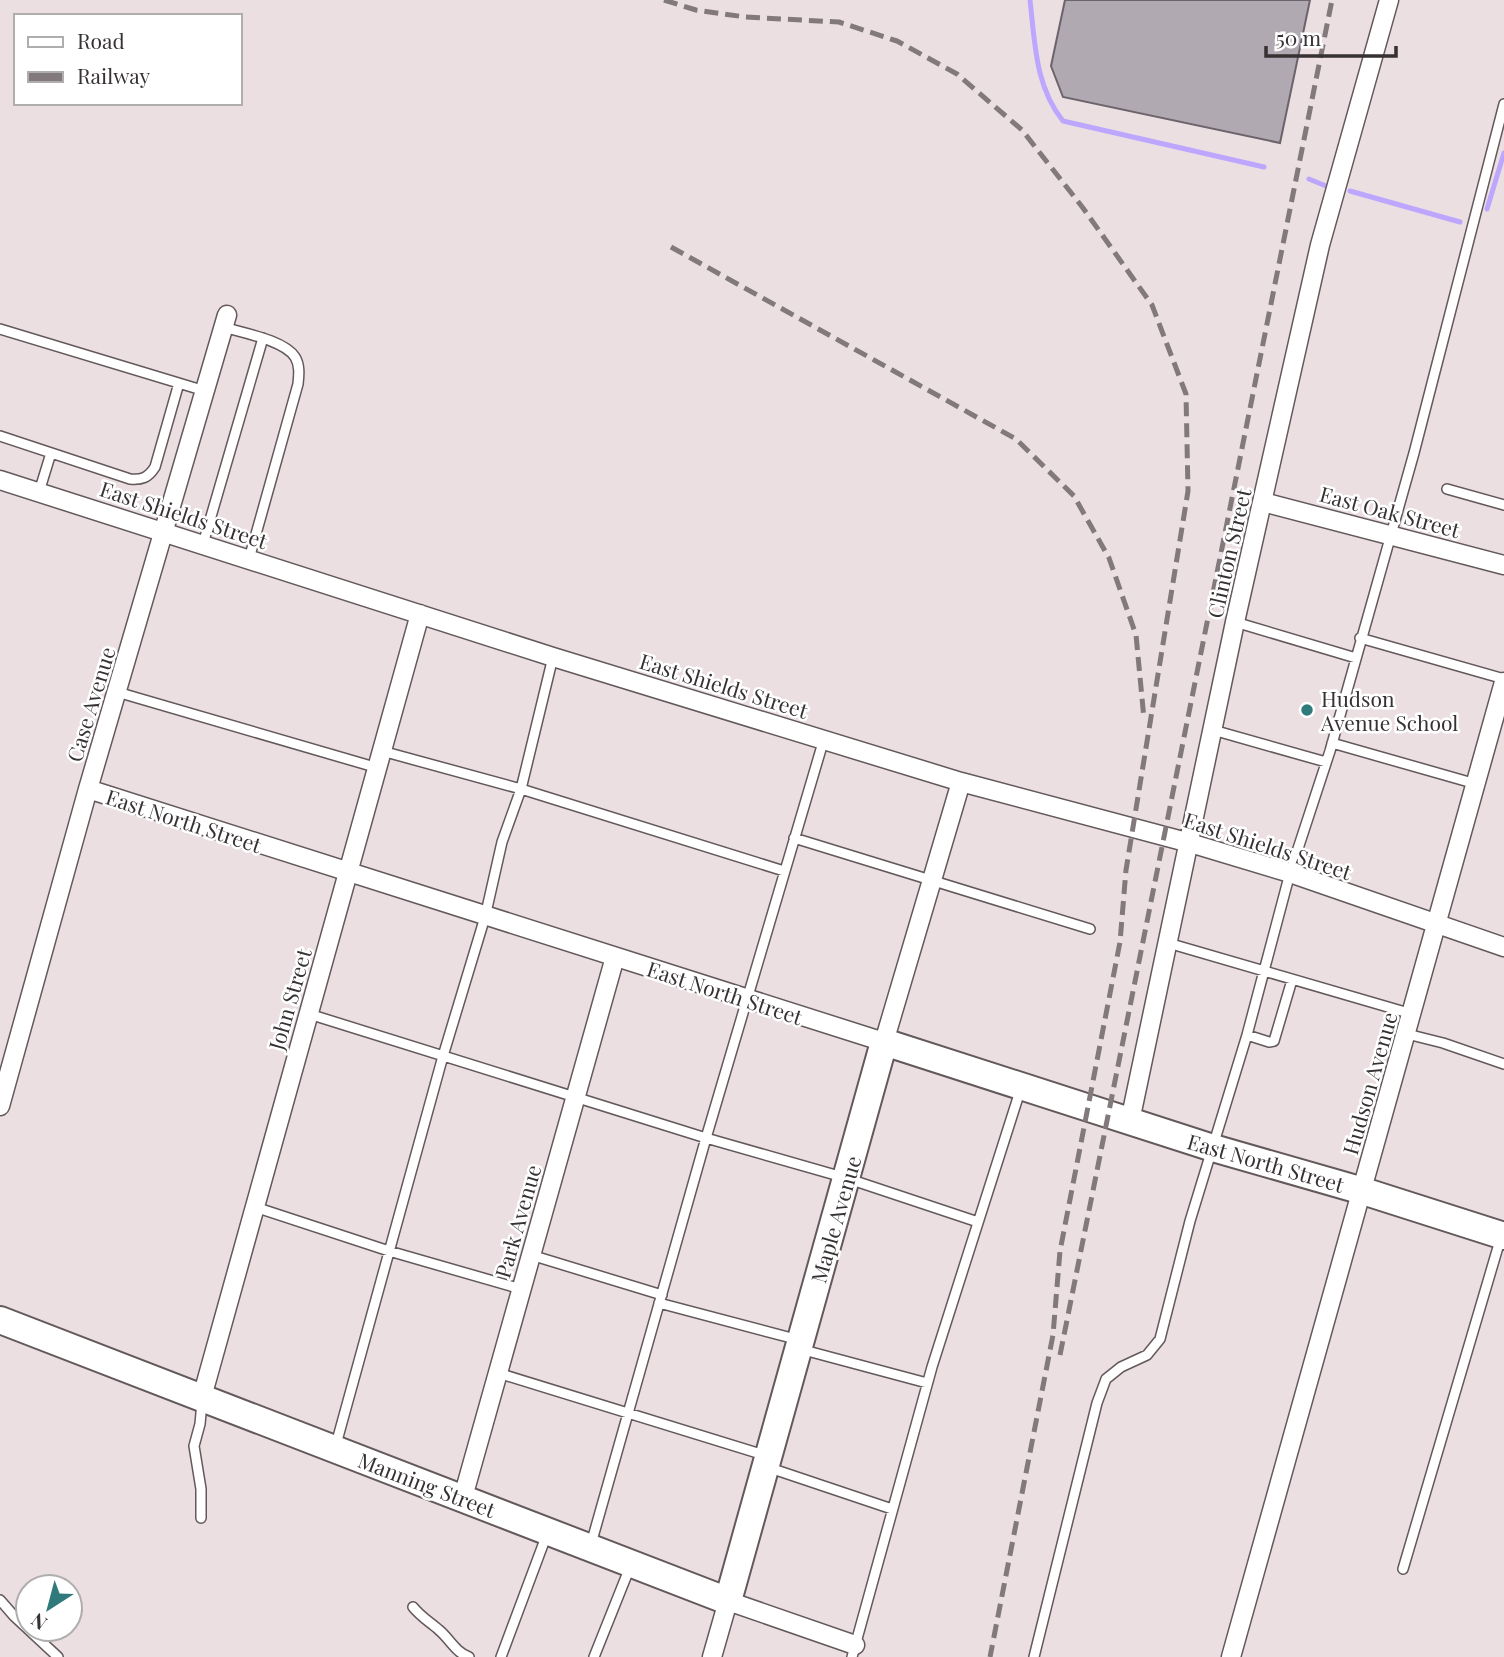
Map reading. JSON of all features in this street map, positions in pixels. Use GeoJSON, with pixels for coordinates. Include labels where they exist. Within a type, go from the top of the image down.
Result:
{"type":"FeatureCollection","features":[{"type":"Feature","properties":{"kind":"street","name":"Clinton Street"},"geometry":{"type":"LineString","coordinates":[[1130,1121],[1236,621],[1320,245],[1389,0]]}},
{"type":"Feature","properties":{"kind":"street","name":"Case Avenue"},"geometry":{"type":"LineString","coordinates":[[0,1106],[88,789],[225,321]]}},
{"type":"Feature","properties":{"kind":"street","name":"East Shields Street"},"geometry":{"type":"LineString","coordinates":[[0,480],[553,657],[961,782],[1190,843],[1290,873],[1504,947]]}},
{"type":"Feature","properties":{"kind":"street","name":"East Oak Street"},"geometry":{"type":"LineString","coordinates":[[1264,502],[1504,565]]}},
{"type":"Feature","properties":{"kind":"street","name":"John Street"},"geometry":{"type":"LineString","coordinates":[[202,1396],[420,614]]}},
{"type":"Feature","properties":{"kind":"street","name":"Hudson Avenue"},"geometry":{"type":"LineString","coordinates":[[1231,1657],[1504,680]]}},
{"type":"Feature","properties":{"kind":"street","name":"Maple Avenue"},"geometry":{"type":"LineString","coordinates":[[712,1657],[884,1042],[961,782]]}},
{"type":"Feature","properties":{"kind":"street","name":"East North Street"},"geometry":{"type":"LineString","coordinates":[[88,789],[1213,1148],[1363,1191],[1502,1236]]}},
{"type":"Feature","properties":{"kind":"street","name":"Park Avenue"},"geometry":{"type":"LineString","coordinates":[[463,1497],[615,957]]}},
{"type":"Feature","properties":{"kind":"street","name":"Manning Street"},"geometry":{"type":"LineString","coordinates":[[0,1320],[463,1497],[854,1651]]}},
{"type":"Feature","properties":{"kind":"lane"},"geometry":{"type":"LineString","coordinates":[[1034,1657],[1097,1403],[1106,1380],[1121,1367],[1147,1355],[1160,1339],[1190,1221],[1247,1035],[1290,873],[1332,743],[1427,404],[1504,104]]}},
{"type":"Feature","properties":{"kind":"lane"},"geometry":{"type":"LineString","coordinates":[[225,321],[281,346],[295,356],[299,369],[298,384],[249,559]]}},
{"type":"Feature","properties":{"kind":"lane"},"geometry":{"type":"LineString","coordinates":[[0,329],[205,391]]}},
{"type":"Feature","properties":{"kind":"lane"},"geometry":{"type":"LineString","coordinates":[[203,544],[263,338]]}},
{"type":"Feature","properties":{"kind":"lane"},"geometry":{"type":"LineString","coordinates":[[0,436],[140,480],[149,476],[155,467],[179,383]]}},
{"type":"Feature","properties":{"kind":"lane"},"geometry":{"type":"LineString","coordinates":[[38,492],[51,453]]}},
{"type":"Feature","properties":{"kind":"lane"},"geometry":{"type":"LineString","coordinates":[[1447,489],[1504,505]]}},
{"type":"Feature","properties":{"kind":"lane"},"geometry":{"type":"LineString","coordinates":[[1236,621],[1356,658]]}},
{"type":"Feature","properties":{"kind":"lane"},"geometry":{"type":"LineString","coordinates":[[1360,638],[1504,680]]}},
{"type":"Feature","properties":{"kind":"lane"},"geometry":{"type":"LineString","coordinates":[[334,1449],[443,1056],[485,917],[502,842],[521,789],[553,657]]}},
{"type":"Feature","properties":{"kind":"lane"},"geometry":{"type":"LineString","coordinates":[[117,692],[380,759],[521,789],[784,871]]}},
{"type":"Feature","properties":{"kind":"lane"},"geometry":{"type":"LineString","coordinates":[[1213,730],[1326,762]]}},
{"type":"Feature","properties":{"kind":"lane"},"geometry":{"type":"LineString","coordinates":[[591,1547],[706,1138],[824,739]]}},
{"type":"Feature","properties":{"kind":"lane"},"geometry":{"type":"LineString","coordinates":[[1332,743],[1476,784]]}},
{"type":"Feature","properties":{"kind":"lane"},"geometry":{"type":"LineString","coordinates":[[794,838],[1090,929]]}},
{"type":"Feature","properties":{"kind":"lane"},"geometry":{"type":"LineString","coordinates":[[1168,943],[1412,1014]]}},
{"type":"Feature","properties":{"kind":"lane"},"geometry":{"type":"LineString","coordinates":[[1247,1035],[1274,1041],[1292,979]]}},
{"type":"Feature","properties":{"kind":"lane"},"geometry":{"type":"LineString","coordinates":[[309,1014],[706,1138],[846,1178],[978,1222]]}},
{"type":"Feature","properties":{"kind":"lane"},"geometry":{"type":"LineString","coordinates":[[1407,1034],[1504,1064]]}},
{"type":"Feature","properties":{"kind":"lane"},"geometry":{"type":"LineString","coordinates":[[854,1651],[927,1383],[1022,1087]]}},
{"type":"Feature","properties":{"kind":"lane"},"geometry":{"type":"LineString","coordinates":[[255,1207],[389,1251],[521,1289]]}},
{"type":"Feature","properties":{"kind":"lane"},"geometry":{"type":"LineString","coordinates":[[1403,1569],[1502,1236]]}},
{"type":"Feature","properties":{"kind":"lane"},"geometry":{"type":"LineString","coordinates":[[531,1255],[927,1383]]}},
{"type":"Feature","properties":{"kind":"lane"},"geometry":{"type":"LineString","coordinates":[[498,1373],[628,1414],[892,1508]]}},
{"type":"Feature","properties":{"kind":"lane"},"geometry":{"type":"LineString","coordinates":[[201,1518],[201,1489],[194,1446],[200,1424],[202,1396]]}},
{"type":"Feature","properties":{"kind":"lane"},"geometry":{"type":"LineString","coordinates":[[501,1657],[548,1531]]}},
{"type":"Feature","properties":{"kind":"lane"},"geometry":{"type":"LineString","coordinates":[[594,1657],[631,1563]]}},
{"type":"Feature","properties":{"kind":"lane"},"geometry":{"type":"LineString","coordinates":[[0,1600],[58,1657]]}},
{"type":"Feature","properties":{"kind":"lane"},"geometry":{"type":"LineString","coordinates":[[413,1607],[421,1617],[439,1630],[460,1654],[468,1657]]}},
{"type":"Feature","properties":{"kind":"building"},"geometry":{"type":"Polygon","coordinates":[[[1065,0],[1310,0],[1280,143],[1063,97],[1051,66],[1065,0]]]}},
{"type":"Feature","properties":{"kind":"waterway"},"geometry":{"type":"LineString","coordinates":[[1030,0],[1035,48],[1042,79],[1054,108],[1063,121],[1264,167]]}},
{"type":"Feature","properties":{"kind":"waterway"},"geometry":{"type":"LineString","coordinates":[[1487,209],[1504,153]]}},
{"type":"Feature","properties":{"kind":"waterway"},"geometry":{"type":"LineString","coordinates":[[1309,179],[1326,186]]}},
{"type":"Feature","properties":{"kind":"waterway"},"geometry":{"type":"LineString","coordinates":[[1350,191],[1460,222]]}},
{"type":"Feature","properties":{"kind":"railway"},"geometry":{"type":"LineString","coordinates":[[664,0],[696,10],[745,17],[839,22],[897,41],[957,74],[1022,130],[1083,208],[1152,305],[1186,394],[1188,491],[1126,870],[1120,942],[1060,1251],[1053,1335],[990,1657]]}},
{"type":"Feature","properties":{"kind":"railway"},"geometry":{"type":"LineString","coordinates":[[1060,1355],[1332,0]]}},
{"type":"Feature","properties":{"kind":"railway"},"geometry":{"type":"LineString","coordinates":[[671,247],[1016,439],[1074,496],[1109,558],[1136,635],[1144,719]]}},
{"type":"Feature","properties":{"kind":"place","name":"Hudson Avenue School"},"geometry":{"type":"Point","coordinates":[1307,710]}}]}
